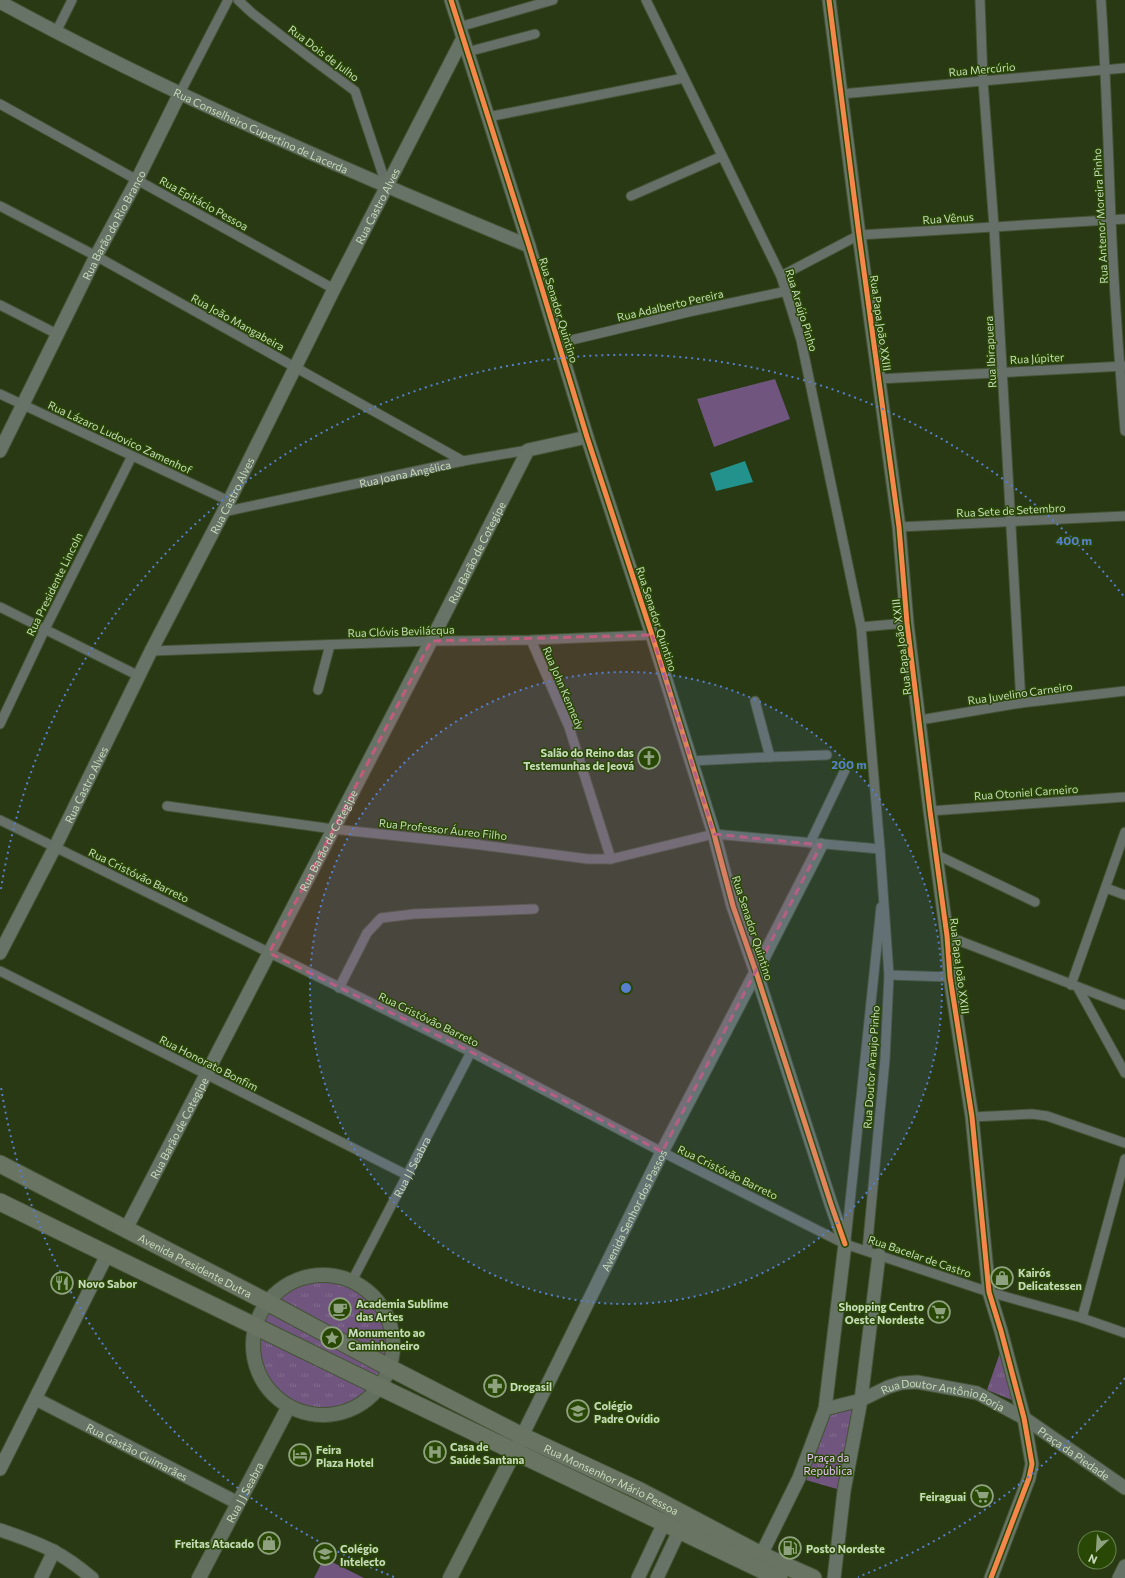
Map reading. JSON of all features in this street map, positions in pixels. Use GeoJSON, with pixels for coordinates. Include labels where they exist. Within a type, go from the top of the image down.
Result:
{"type":"FeatureCollection","features":[{"type":"Feature","properties":{"kind":"highway","name":"Avenida Presidente Dutra"},"geometry":{"type":"LineString","coordinates":[[0,1164],[267,1302],[390,1368]]}},
{"type":"Feature","properties":{"kind":"highway"},"geometry":{"type":"LineString","coordinates":[[0,1202],[380,1387]]}},
{"type":"Feature","properties":{"kind":"highway","name":"Rua Monsenhor Mário Pessoa"},"geometry":{"type":"LineString","coordinates":[[390,1368],[611,1496],[679,1531],[780,1578]]}},
{"type":"Feature","properties":{"kind":"highway","name":"Rua Monsenhor Mário Pessoa"},"geometry":{"type":"LineString","coordinates":[[380,1387],[640,1491],[761,1555],[814,1578]]}},
{"type":"Feature","properties":{"kind":"highway"},"geometry":{"type":"LineString","coordinates":[[611,1496],[619,1496],[636,1501],[742,1552],[761,1555]]}},
{"type":"Feature","properties":{"kind":"main road"},"geometry":{"type":"LineString","coordinates":[[330,1275],[352,1281],[366,1289],[378,1301],[386,1314],[392,1328],[394,1343],[390,1368],[380,1387],[368,1399],[356,1407],[329,1415],[315,1414],[289,1406],[276,1396],[264,1382],[257,1366],[254,1352],[256,1326],[259,1317],[267,1302],[283,1288],[294,1281],[311,1276],[330,1275]]}},
{"type":"Feature","properties":{"kind":"main road","name":"Rua J J Seabra"},"geometry":{"type":"LineString","coordinates":[[199,1578],[289,1406]]}},
{"type":"Feature","properties":{"kind":"main road","name":"Avenida Senhor dos Passos"},"geometry":{"type":"LineString","coordinates":[[450,1578],[519,1443]]}},
{"type":"Feature","properties":{"kind":"street"},"geometry":{"type":"LineString","coordinates":[[56,32],[72,0]]}},
{"type":"Feature","properties":{"kind":"street","name":"Rua Barão do Rio Branco"},"geometry":{"type":"LineString","coordinates":[[0,450],[96,256],[137,180],[228,0]]}},
{"type":"Feature","properties":{"kind":"street","name":"Rua Dois de Julho"},"geometry":{"type":"LineString","coordinates":[[238,0],[309,57],[355,91],[387,187]]}},
{"type":"Feature","properties":{"kind":"street","name":"Rua Senador Quintino"},"geometry":{"type":"LineString","coordinates":[[451,0],[529,246],[587,436],[652,635],[714,834],[733,906],[845,1244]]}},
{"type":"Feature","properties":{"kind":"street"},"geometry":{"type":"LineString","coordinates":[[461,33],[553,0]]}},
{"type":"Feature","properties":{"kind":"street","name":"Rua Araújo Pinho"},"geometry":{"type":"LineString","coordinates":[[646,0],[781,276],[787,291],[801,340],[861,627],[880,849]]}},
{"type":"Feature","properties":{"kind":"street","name":"Rua Papa João XXIII"},"geometry":{"type":"LineString","coordinates":[[829,0],[840,94],[899,527],[907,622],[950,977],[972,1117],[988,1292],[1001,1331],[1024,1418],[1032,1464],[1031,1472],[991,1578]]}},
{"type":"Feature","properties":{"kind":"street","name":"Rua Ibirapuera"},"geometry":{"type":"LineString","coordinates":[[980,0],[983,81],[1003,372],[1021,704]]}},
{"type":"Feature","properties":{"kind":"street","name":"Rua Antenor Moreira Pinho"},"geometry":{"type":"LineString","coordinates":[[1101,0],[1106,69],[1111,220],[1122,366],[1125,431]]}},
{"type":"Feature","properties":{"kind":"street","name":"Rua Conselheiro Cupertino de Lacerda"},"geometry":{"type":"LineString","coordinates":[[0,2],[56,32],[180,93],[387,187],[529,246]]}},
{"type":"Feature","properties":{"kind":"street","name":"Rua Castro Alves"},"geometry":{"type":"LineString","coordinates":[[0,953],[55,847],[151,651],[226,507],[334,289],[387,187],[461,33]]}},
{"type":"Feature","properties":{"kind":"street"},"geometry":{"type":"LineString","coordinates":[[467,52],[534,34]]}},
{"type":"Feature","properties":{"kind":"street","name":"Rua Mercúrio"},"geometry":{"type":"LineString","coordinates":[[840,94],[1125,68]]}},
{"type":"Feature","properties":{"kind":"street"},"geometry":{"type":"LineString","coordinates":[[488,117],[684,78]]}},
{"type":"Feature","properties":{"kind":"street","name":"Rua Epitácio Pessoa"},"geometry":{"type":"LineString","coordinates":[[0,104],[334,289]]}},
{"type":"Feature","properties":{"kind":"street"},"geometry":{"type":"LineString","coordinates":[[631,196],[722,156]]}},
{"type":"Feature","properties":{"kind":"street","name":"Rua João Mangabeira"},"geometry":{"type":"LineString","coordinates":[[0,206],[96,256],[463,461]]}},
{"type":"Feature","properties":{"kind":"street","name":"Rua Vênus"},"geometry":{"type":"LineString","coordinates":[[781,276],[859,236],[1125,219]]}},
{"type":"Feature","properties":{"kind":"street","name":"Rua Adalberto Pereira"},"geometry":{"type":"LineString","coordinates":[[559,343],[693,311],[787,291]]}},
{"type":"Feature","properties":{"kind":"street"},"geometry":{"type":"LineString","coordinates":[[0,305],[57,334]]}},
{"type":"Feature","properties":{"kind":"street","name":"Rua Júpiter"},"geometry":{"type":"LineString","coordinates":[[878,379],[1122,366]]}},
{"type":"Feature","properties":{"kind":"street","name":"Rua Lázaro Ludovico Zamenhof"},"geometry":{"type":"LineString","coordinates":[[0,394],[132,456],[226,507]]}},
{"type":"Feature","properties":{"kind":"street","name":"Rua Joana Angélica"},"geometry":{"type":"LineString","coordinates":[[226,507],[463,461],[528,450],[587,436]]}},
{"type":"Feature","properties":{"kind":"street","name":"Rua Barão de Cotegipe"},"geometry":{"type":"LineString","coordinates":[[126,1229],[332,829],[431,641],[528,450]]}},
{"type":"Feature","properties":{"kind":"street","name":"Rua Presidente Lincoln"},"geometry":{"type":"LineString","coordinates":[[0,724],[45,629],[132,456]]}},
{"type":"Feature","properties":{"kind":"street","name":"Rua Sete de Setembro"},"geometry":{"type":"LineString","coordinates":[[899,527],[1125,516]]}},
{"type":"Feature","properties":{"kind":"street"},"geometry":{"type":"LineString","coordinates":[[0,607],[139,676]]}},
{"type":"Feature","properties":{"kind":"street"},"geometry":{"type":"LineString","coordinates":[[861,627],[907,622]]}},
{"type":"Feature","properties":{"kind":"street","name":"Rua Clóvis Bevilácqua"},"geometry":{"type":"LineString","coordinates":[[151,651],[652,635]]}},
{"type":"Feature","properties":{"kind":"street","name":"Rua John Kennedy"},"geometry":{"type":"LineString","coordinates":[[531,640],[569,727],[611,859]]}},
{"type":"Feature","properties":{"kind":"street"},"geometry":{"type":"LineString","coordinates":[[318,690],[330,645]]}},
{"type":"Feature","properties":{"kind":"street","name":"Rua Juvelino Carneiro"},"geometry":{"type":"LineString","coordinates":[[920,720],[1021,704],[1125,692]]}},
{"type":"Feature","properties":{"kind":"street"},"geometry":{"type":"LineString","coordinates":[[755,701],[770,756]]}},
{"type":"Feature","properties":{"kind":"street"},"geometry":{"type":"LineString","coordinates":[[691,761],[770,756],[827,756]]}},
{"type":"Feature","properties":{"kind":"street"},"geometry":{"type":"LineString","coordinates":[[815,844],[845,770]]}},
{"type":"Feature","properties":{"kind":"street","name":"Rua Otoniel Carneiro"},"geometry":{"type":"LineString","coordinates":[[930,811],[1125,797]]}},
{"type":"Feature","properties":{"kind":"street","name":"Rua Professor Áureo Filho"},"geometry":{"type":"LineString","coordinates":[[167,806],[332,829],[473,844],[588,859],[611,859],[714,834],[880,849]]}},
{"type":"Feature","properties":{"kind":"street","name":"Rua Cristóvão Barreto"},"geometry":{"type":"LineString","coordinates":[[0,820],[471,1052],[662,1152],[845,1244]]}},
{"type":"Feature","properties":{"kind":"street"},"geometry":{"type":"LineString","coordinates":[[1125,832],[1074,986],[1125,1073]]}},
{"type":"Feature","properties":{"kind":"street","name":"Avenida Senhor dos Passos"},"geometry":{"type":"LineString","coordinates":[[519,1443],[662,1152],[756,972],[815,844]]}},
{"type":"Feature","properties":{"kind":"street","name":"Rua Doutor Araujo Pinho"},"geometry":{"type":"LineString","coordinates":[[867,1250],[885,1059],[889,975],[880,849]]}},
{"type":"Feature","properties":{"kind":"street"},"geometry":{"type":"LineString","coordinates":[[935,854],[1035,902]]}},
{"type":"Feature","properties":{"kind":"street","name":"Rua Doutor Araujo Pinho"},"geometry":{"type":"LineString","coordinates":[[845,1244],[883,885]]}},
{"type":"Feature","properties":{"kind":"street"},"geometry":{"type":"LineString","coordinates":[[1106,888],[1125,895]]}},
{"type":"Feature","properties":{"kind":"street"},"geometry":{"type":"LineString","coordinates":[[339,988],[367,932],[381,918],[414,914],[534,909]]}},
{"type":"Feature","properties":{"kind":"street"},"geometry":{"type":"LineString","coordinates":[[946,936],[1125,1006]]}},
{"type":"Feature","properties":{"kind":"street","name":"Rua Honorato Bonfim"},"geometry":{"type":"LineString","coordinates":[[0,971],[407,1175]]}},
{"type":"Feature","properties":{"kind":"street"},"geometry":{"type":"LineString","coordinates":[[889,975],[950,977]]}},
{"type":"Feature","properties":{"kind":"street","name":"Rua J J Seabra"},"geometry":{"type":"LineString","coordinates":[[352,1281],[471,1052]]}},
{"type":"Feature","properties":{"kind":"street"},"geometry":{"type":"LineString","coordinates":[[972,1117],[1032,1114],[1047,1116],[1125,1143]]}},
{"type":"Feature","properties":{"kind":"street"},"geometry":{"type":"LineString","coordinates":[[1082,1318],[1125,1160]]}},
{"type":"Feature","properties":{"kind":"street"},"geometry":{"type":"LineString","coordinates":[[761,1555],[799,1478],[825,1409],[845,1244]]}},
{"type":"Feature","properties":{"kind":"street","name":"Rua Bacelar de Castro"},"geometry":{"type":"LineString","coordinates":[[845,1244],[867,1250],[988,1292],[1082,1318],[1125,1333]]}},
{"type":"Feature","properties":{"kind":"street"},"geometry":{"type":"LineString","coordinates":[[0,1469],[107,1255]]}},
{"type":"Feature","properties":{"kind":"street"},"geometry":{"type":"LineString","coordinates":[[834,1578],[844,1491],[861,1400],[879,1255]]}},
{"type":"Feature","properties":{"kind":"street","name":"Rua Doutor Antônio Borja"},"geometry":{"type":"LineString","coordinates":[[825,1409],[861,1400],[888,1387],[901,1383],[917,1382],[977,1393],[1024,1418]]}},
{"type":"Feature","properties":{"kind":"street","name":"Rua Gastão Guimarães"},"geometry":{"type":"LineString","coordinates":[[36,1399],[238,1503]]}},
{"type":"Feature","properties":{"kind":"street","name":"Praça da Piedade"},"geometry":{"type":"LineString","coordinates":[[1024,1418],[1125,1488]]}},
{"type":"Feature","properties":{"kind":"street"},"geometry":{"type":"LineString","coordinates":[[638,1578],[664,1523]]}},
{"type":"Feature","properties":{"kind":"street"},"geometry":{"type":"LineString","coordinates":[[0,1530],[36,1542],[54,1551],[76,1565],[92,1578]]}},
{"type":"Feature","properties":{"kind":"street"},"geometry":{"type":"LineString","coordinates":[[657,1578],[679,1531]]}},
{"type":"Feature","properties":{"kind":"street"},"geometry":{"type":"LineString","coordinates":[[41,1578],[54,1551]]}},
{"type":"Feature","properties":{"kind":"street"},"geometry":{"type":"LineString","coordinates":[[1119,1578],[1125,1566]]}},
{"type":"Feature","properties":{"kind":"highlighted area"},"geometry":{"type":"Polygon","coordinates":[[[652,635],[714,834],[821,845],[662,1152],[471,1052],[269,953],[431,641],[652,635]]]}},
{"type":"Feature","properties":{"kind":"green space"},"geometry":{"type":"Polygon","coordinates":[[[775,379],[790,419],[714,447],[697,399],[775,379]]]}},
{"type":"Feature","properties":{"kind":"green space"},"geometry":{"type":"Polygon","coordinates":[[[323,1275],[343,1278],[356,1283],[377,1301],[385,1312],[390,1325],[393,1345],[390,1365],[385,1378],[367,1399],[356,1407],[343,1412],[323,1415],[303,1412],[290,1407],[269,1389],[261,1378],[256,1365],[253,1345],[256,1325],[261,1312],[279,1291],[290,1283],[303,1278],[323,1275]]]}},
{"type":"Feature","properties":{"kind":"green space"},"geometry":{"type":"Polygon","coordinates":[[[1001,1350],[1017,1402],[987,1390],[1001,1350]]]}},
{"type":"Feature","properties":{"kind":"green space","name":"Praça da República"},"geometry":{"type":"Polygon","coordinates":[[[861,1400],[844,1491],[799,1478],[825,1409],[861,1400]]]}},
{"type":"Feature","properties":{"kind":"green space"},"geometry":{"type":"Polygon","coordinates":[[[324,1558],[364,1578],[314,1578],[324,1558]]]}},
{"type":"Feature","properties":{"kind":"water"},"geometry":{"type":"Polygon","coordinates":[[[745,461],[753,482],[716,491],[710,473],[745,461]]]}},
{"type":"Feature","properties":{"kind":"cycle path"},"geometry":{"type":"LineString","coordinates":[[451,0],[529,246],[587,437],[652,635],[714,834],[733,906],[845,1244]]}},
{"type":"Feature","properties":{"kind":"cycle path"},"geometry":{"type":"LineString","coordinates":[[829,0],[859,235],[899,527],[907,623],[947,936],[950,977],[972,1117],[989,1292],[1024,1418],[1032,1464],[1029,1478],[991,1578]]}},
{"type":"Feature","properties":{"kind":"place","name":"Salão do Reino das Testemunhas de Jeová"},"geometry":{"type":"Point","coordinates":[649,758]}},
{"type":"Feature","properties":{"kind":"place","name":"Kairós Delicatessen"},"geometry":{"type":"Point","coordinates":[1002,1278]}},
{"type":"Feature","properties":{"kind":"place","name":"Novo Sabor"},"geometry":{"type":"Point","coordinates":[62,1283]}},
{"type":"Feature","properties":{"kind":"place","name":"Academia Sublime das Artes"},"geometry":{"type":"Point","coordinates":[340,1309]}},
{"type":"Feature","properties":{"kind":"place","name":"Shopping Centro Oeste Nordeste"},"geometry":{"type":"Point","coordinates":[939,1312]}},
{"type":"Feature","properties":{"kind":"place","name":"Monumento ao Caminhoneiro"},"geometry":{"type":"Point","coordinates":[332,1338]}},
{"type":"Feature","properties":{"kind":"place","name":"Drogasil"},"geometry":{"type":"Point","coordinates":[495,1386]}},
{"type":"Feature","properties":{"kind":"place","name":"Colégio Padre Ovídio"},"geometry":{"type":"Point","coordinates":[578,1411]}},
{"type":"Feature","properties":{"kind":"place","name":"Casa de Saúde Santana"},"geometry":{"type":"Point","coordinates":[435,1452]}},
{"type":"Feature","properties":{"kind":"place","name":"Feira Plaza Hotel"},"geometry":{"type":"Point","coordinates":[300,1455]}},
{"type":"Feature","properties":{"kind":"place","name":"Feiraguai"},"geometry":{"type":"Point","coordinates":[982,1496]}},
{"type":"Feature","properties":{"kind":"place","name":"Freitas Atacado"},"geometry":{"type":"Point","coordinates":[269,1543]}},
{"type":"Feature","properties":{"kind":"place","name":"Posto Nordeste"},"geometry":{"type":"Point","coordinates":[790,1548]}},
{"type":"Feature","properties":{"kind":"place","name":"Colégio Intelecto"},"geometry":{"type":"Point","coordinates":[325,1554]}}]}
